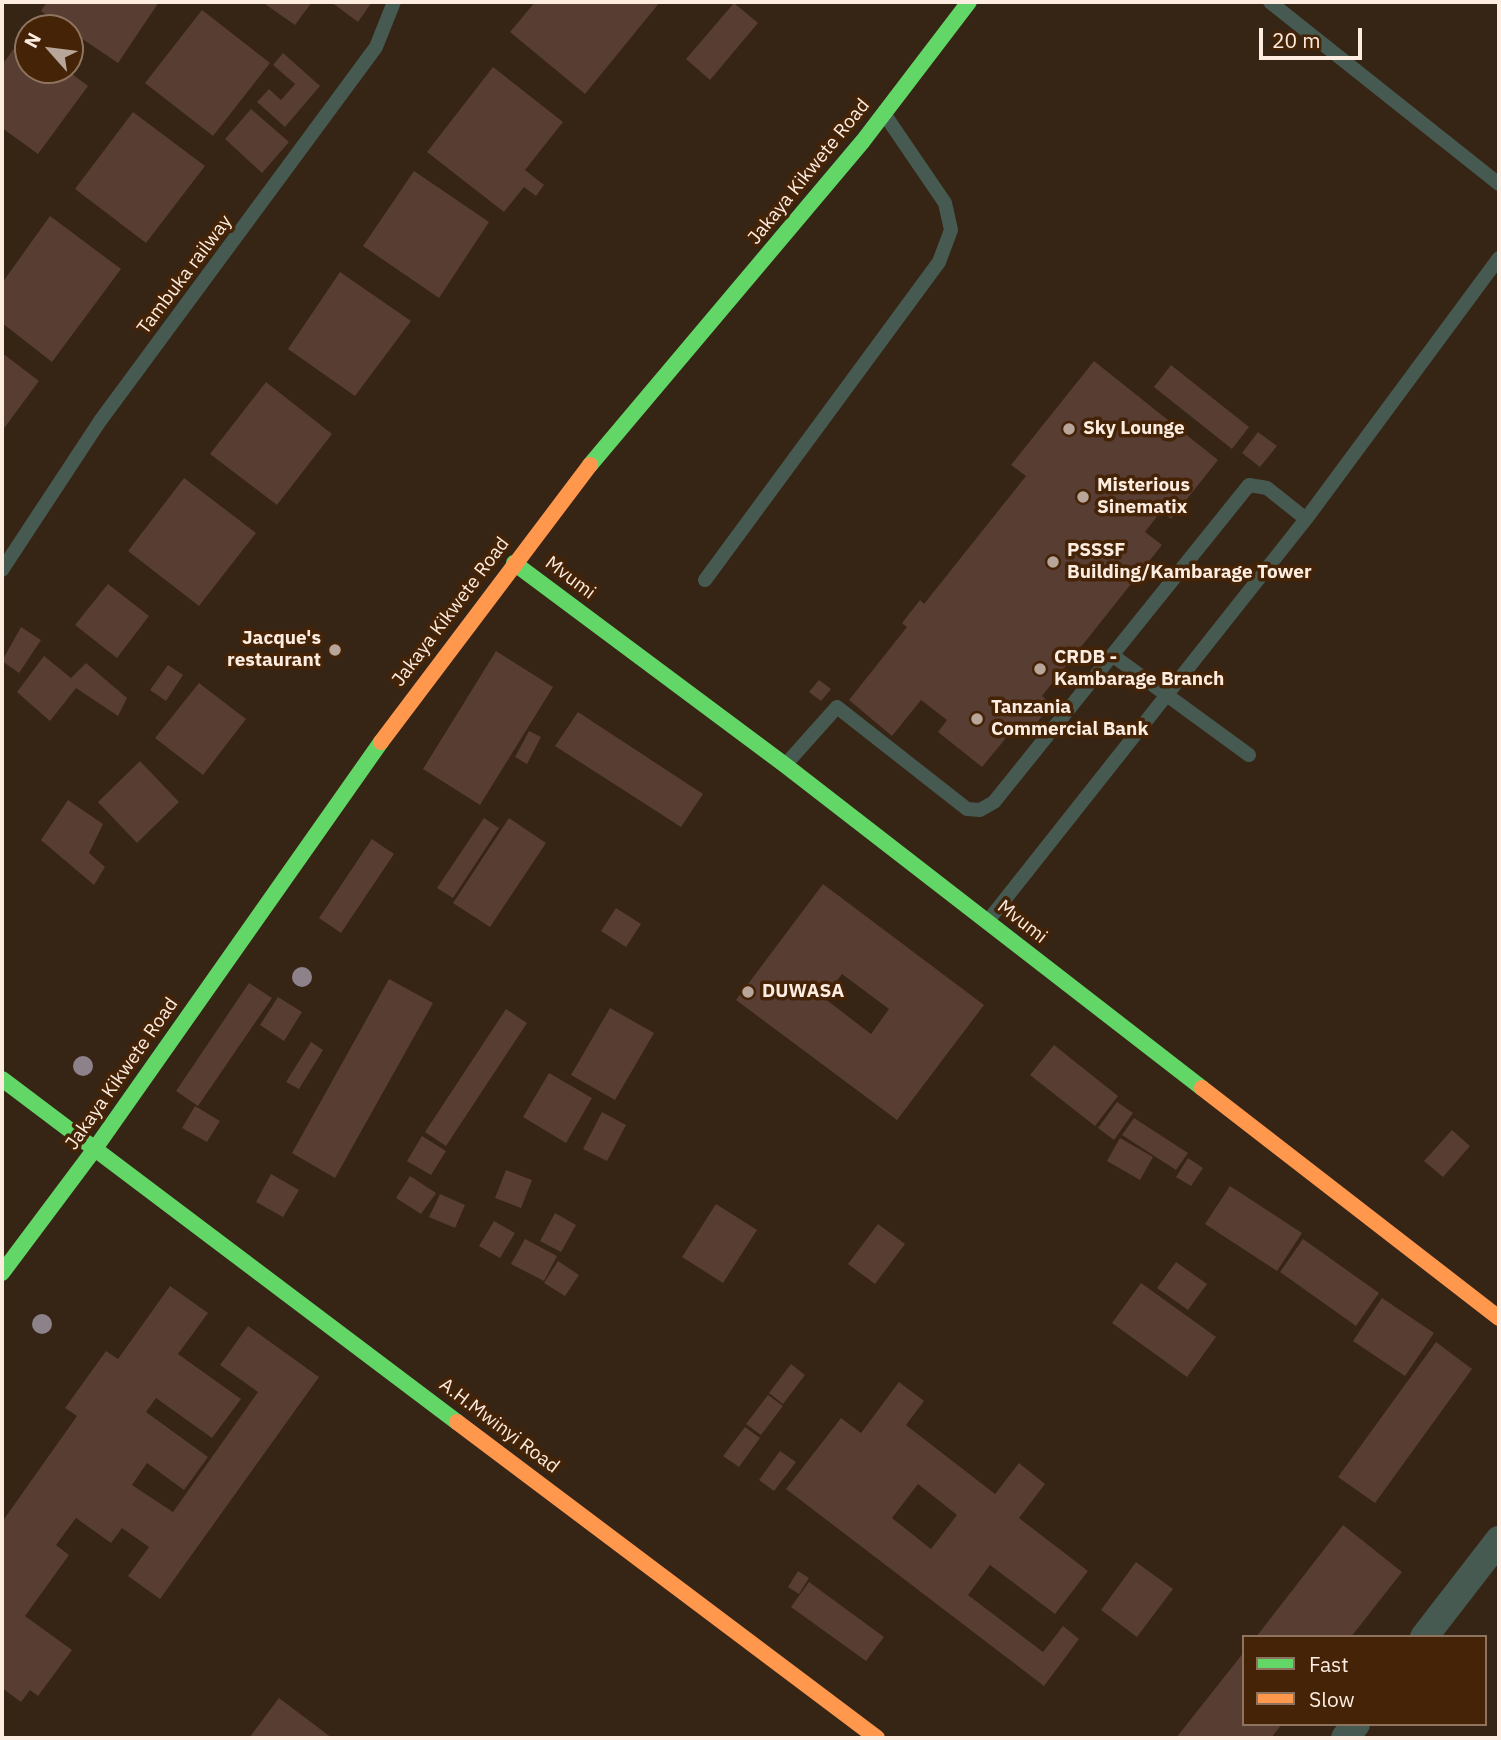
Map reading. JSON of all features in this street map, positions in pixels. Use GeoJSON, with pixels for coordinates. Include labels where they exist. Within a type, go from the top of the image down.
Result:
{"type":"FeatureCollection","features":[{"type":"Feature","properties":{"kind":"street","name":"Jakaya Kikwete Road"},"geometry":{"type":"LineString","coordinates":[[2,1273],[94,1150],[395,722],[514,563],[595,458],[776,247],[969,2]]}},
{"type":"Feature","properties":{"kind":"street","name":"Mvumi"},"geometry":{"type":"LineString","coordinates":[[514,563],[785,765],[1499,1318]]}},
{"type":"Feature","properties":{"kind":"street","name":"A.H.Mwinyi Road"},"geometry":{"type":"LineString","coordinates":[[2,1079],[877,1738]]}},
{"type":"Feature","properties":{"kind":"street"},"geometry":{"type":"LineString","coordinates":[[1426,1635],[1499,1540]]}},
{"type":"Feature","properties":{"kind":"lane","name":"Tambuka railway"},"geometry":{"type":"LineString","coordinates":[[2,570],[100,421],[376,47],[394,2]]}},
{"type":"Feature","properties":{"kind":"lane"},"geometry":{"type":"LineString","coordinates":[[1270,2],[1499,184]]}},
{"type":"Feature","properties":{"kind":"lane"},"geometry":{"type":"LineString","coordinates":[[705,580],[939,262],[951,230],[945,203],[884,113]]}},
{"type":"Feature","properties":{"kind":"lane"},"geometry":{"type":"LineString","coordinates":[[988,922],[1306,519],[1499,258]]}},
{"type":"Feature","properties":{"kind":"lane"},"geometry":{"type":"LineString","coordinates":[[785,765],[837,707],[967,809],[980,810],[994,802],[1249,485],[1267,488],[1306,519]]}},
{"type":"Feature","properties":{"kind":"lane"},"geometry":{"type":"LineString","coordinates":[[1112,655],[1249,755]]}},
{"type":"Feature","properties":{"kind":"building"},"geometry":{"type":"Polygon","coordinates":[[[47,2],[159,2],[118,63],[84,40],[84,14],[45,14],[41,11],[47,2]]]}},
{"type":"Feature","properties":{"kind":"building"},"geometry":{"type":"Polygon","coordinates":[[[262,2],[312,2],[295,25],[262,2]]]}},
{"type":"Feature","properties":{"kind":"building"},"geometry":{"type":"Polygon","coordinates":[[[331,2],[372,2],[358,22],[331,2]]]}},
{"type":"Feature","properties":{"kind":"building"},"geometry":{"type":"Polygon","coordinates":[[[535,2],[660,2],[585,94],[510,32],[535,2]]]}},
{"type":"Feature","properties":{"kind":"building"},"geometry":{"type":"Polygon","coordinates":[[[734,3],[758,23],[710,80],[686,59],[734,3]]]}},
{"type":"Feature","properties":{"kind":"building"},"geometry":{"type":"Polygon","coordinates":[[[202,10],[270,63],[213,136],[145,83],[202,10]]]}},
{"type":"Feature","properties":{"kind":"building"},"geometry":{"type":"Polygon","coordinates":[[[14,48],[14,84],[84,83],[88,86],[38,154],[2,128],[2,65],[14,48]]]}},
{"type":"Feature","properties":{"kind":"building"},"geometry":{"type":"Polygon","coordinates":[[[283,53],[320,86],[285,127],[257,102],[269,89],[281,100],[295,84],[273,65],[283,53]]]}},
{"type":"Feature","properties":{"kind":"building"},"geometry":{"type":"Polygon","coordinates":[[[493,67],[563,122],[525,170],[544,185],[536,196],[524,187],[504,212],[427,152],[493,67]]]}},
{"type":"Feature","properties":{"kind":"building"},"geometry":{"type":"Polygon","coordinates":[[[251,109],[289,142],[262,173],[225,139],[251,109]]]}},
{"type":"Feature","properties":{"kind":"building"},"geometry":{"type":"Polygon","coordinates":[[[133,112],[205,166],[146,243],[75,189],[133,112]]]}},
{"type":"Feature","properties":{"kind":"building"},"geometry":{"type":"Polygon","coordinates":[[[414,171],[489,222],[439,298],[363,246],[414,171]]]}},
{"type":"Feature","properties":{"kind":"building"},"geometry":{"type":"Polygon","coordinates":[[[50,216],[121,269],[52,362],[2,323],[2,283],[50,216]]]}},
{"type":"Feature","properties":{"kind":"building"},"geometry":{"type":"Polygon","coordinates":[[[340,272],[411,321],[355,396],[288,349],[340,272]]]}},
{"type":"Feature","properties":{"kind":"building"},"geometry":{"type":"Polygon","coordinates":[[[2,353],[39,381],[2,431],[2,353]]]}},
{"type":"Feature","properties":{"kind":"building","name":"PSSSF Building/Kambarage Tower"},"geometry":{"type":"Polygon","coordinates":[[[1094,361],[1218,460],[1171,519],[1161,511],[1145,532],[1162,545],[1042,696],[1052,704],[1031,730],[1020,721],[982,767],[938,732],[947,720],[921,700],[892,736],[849,700],[907,627],[902,623],[920,600],[924,604],[1026,476],[1011,465],[1094,361]]]}},
{"type":"Feature","properties":{"kind":"building"},"geometry":{"type":"Polygon","coordinates":[[[1171,365],[1249,427],[1232,449],[1154,387],[1171,365]]]}},
{"type":"Feature","properties":{"kind":"building"},"geometry":{"type":"Polygon","coordinates":[[[266,382],[332,434],[277,505],[210,454],[266,382]]]}},
{"type":"Feature","properties":{"kind":"building"},"geometry":{"type":"Polygon","coordinates":[[[1258,432],[1277,446],[1260,467],[1242,453],[1258,432]]]}},
{"type":"Feature","properties":{"kind":"building"},"geometry":{"type":"Polygon","coordinates":[[[184,478],[256,533],[199,606],[128,551],[184,478]]]}},
{"type":"Feature","properties":{"kind":"building"},"geometry":{"type":"Polygon","coordinates":[[[108,584],[149,616],[117,658],[75,625],[108,584]]]}},
{"type":"Feature","properties":{"kind":"building"},"geometry":{"type":"Polygon","coordinates":[[[21,627],[41,640],[19,673],[2,661],[21,627]]]}},
{"type":"Feature","properties":{"kind":"building"},"geometry":{"type":"Polygon","coordinates":[[[496,651],[553,687],[480,805],[423,769],[496,651]]]}},
{"type":"Feature","properties":{"kind":"building"},"geometry":{"type":"Polygon","coordinates":[[[44,656],[71,678],[86,663],[127,698],[118,716],[76,688],[50,721],[17,692],[44,656]]]}},
{"type":"Feature","properties":{"kind":"building"},"geometry":{"type":"Polygon","coordinates":[[[168,665],[183,675],[166,701],[150,690],[168,665]]]}},
{"type":"Feature","properties":{"kind":"building"},"geometry":{"type":"Polygon","coordinates":[[[819,680],[831,689],[821,701],[809,692],[819,680]]]}},
{"type":"Feature","properties":{"kind":"building"},"geometry":{"type":"Polygon","coordinates":[[[199,683],[246,719],[203,775],[155,738],[199,683]]]}},
{"type":"Feature","properties":{"kind":"building"},"geometry":{"type":"Polygon","coordinates":[[[578,712],[703,794],[681,827],[555,746],[578,712]]]}},
{"type":"Feature","properties":{"kind":"building"},"geometry":{"type":"Polygon","coordinates":[[[529,731],[541,737],[527,764],[515,757],[529,731]]]}},
{"type":"Feature","properties":{"kind":"building"},"geometry":{"type":"Polygon","coordinates":[[[140,761],[179,802],[137,843],[98,802],[140,761]]]}},
{"type":"Feature","properties":{"kind":"building"},"geometry":{"type":"Polygon","coordinates":[[[68,800],[103,824],[89,853],[105,867],[94,885],[41,840],[68,800]]]}},
{"type":"Feature","properties":{"kind":"building"},"geometry":{"type":"Polygon","coordinates":[[[484,818],[499,828],[453,898],[437,888],[484,818]]]}},
{"type":"Feature","properties":{"kind":"building"},"geometry":{"type":"Polygon","coordinates":[[[509,818],[546,843],[490,927],[453,903],[509,818]]]}},
{"type":"Feature","properties":{"kind":"building"},"geometry":{"type":"Polygon","coordinates":[[[372,839],[394,854],[341,933],[319,918],[372,839]]]}},
{"type":"Feature","properties":{"kind":"building"},"geometry":{"type":"Polygon","coordinates":[[[823,884],[984,1005],[897,1120],[736,1000],[823,884]],[[842,974],[824,998],[871,1034],[889,1009],[842,974]]]}},
{"type":"Feature","properties":{"kind":"building"},"geometry":{"type":"Polygon","coordinates":[[[616,908],[641,924],[626,947],[601,931],[616,908]]]}},
{"type":"Feature","properties":{"kind":"building"},"geometry":{"type":"Polygon","coordinates":[[[389,979],[433,1003],[335,1178],[292,1153],[389,979]]]}},
{"type":"Feature","properties":{"kind":"building"},"geometry":{"type":"Polygon","coordinates":[[[249,983],[272,998],[198,1106],[176,1091],[249,983]]]}},
{"type":"Feature","properties":{"kind":"building"},"geometry":{"type":"Polygon","coordinates":[[[278,997],[302,1012],[284,1041],[260,1025],[278,997]]]}},
{"type":"Feature","properties":{"kind":"building"},"geometry":{"type":"Polygon","coordinates":[[[610,1008],[654,1033],[615,1100],[571,1075],[610,1008]]]}},
{"type":"Feature","properties":{"kind":"building"},"geometry":{"type":"Polygon","coordinates":[[[506,1009],[527,1023],[446,1146],[425,1132],[506,1009]]]}},
{"type":"Feature","properties":{"kind":"building"},"geometry":{"type":"Polygon","coordinates":[[[311,1042],[323,1050],[299,1089],[286,1082],[311,1042]]]}},
{"type":"Feature","properties":{"kind":"building"},"geometry":{"type":"Polygon","coordinates":[[[1054,1045],[1118,1096],[1095,1126],[1030,1075],[1054,1045]]]}},
{"type":"Feature","properties":{"kind":"building"},"geometry":{"type":"Polygon","coordinates":[[[549,1073],[592,1098],[566,1143],[523,1117],[549,1073]]]}},
{"type":"Feature","properties":{"kind":"building"},"geometry":{"type":"Polygon","coordinates":[[[1117,1102],[1133,1113],[1114,1140],[1098,1128],[1117,1102]]]}},
{"type":"Feature","properties":{"kind":"building"},"geometry":{"type":"Polygon","coordinates":[[[195,1106],[220,1121],[207,1142],[182,1128],[195,1106]]]}},
{"type":"Feature","properties":{"kind":"building"},"geometry":{"type":"Polygon","coordinates":[[[602,1112],[626,1125],[607,1161],[583,1149],[602,1112]]]}},
{"type":"Feature","properties":{"kind":"building"},"geometry":{"type":"Polygon","coordinates":[[[1134,1118],[1188,1153],[1176,1170],[1122,1135],[1134,1118]]]}},
{"type":"Feature","properties":{"kind":"building"},"geometry":{"type":"Polygon","coordinates":[[[1452,1130],[1470,1146],[1443,1177],[1424,1161],[1452,1130]]]}},
{"type":"Feature","properties":{"kind":"building"},"geometry":{"type":"Polygon","coordinates":[[[422,1136],[446,1151],[431,1175],[407,1161],[422,1136]]]}},
{"type":"Feature","properties":{"kind":"building"},"geometry":{"type":"Polygon","coordinates":[[[1120,1138],[1153,1157],[1140,1180],[1107,1161],[1120,1138]]]}},
{"type":"Feature","properties":{"kind":"building"},"geometry":{"type":"Polygon","coordinates":[[[1188,1158],[1203,1168],[1191,1186],[1176,1177],[1188,1158]]]}},
{"type":"Feature","properties":{"kind":"building"},"geometry":{"type":"Polygon","coordinates":[[[506,1170],[532,1180],[521,1208],[495,1198],[506,1170]]]}},
{"type":"Feature","properties":{"kind":"building"},"geometry":{"type":"Polygon","coordinates":[[[271,1174],[299,1190],[283,1217],[256,1202],[271,1174]]]}},
{"type":"Feature","properties":{"kind":"building"},"geometry":{"type":"Polygon","coordinates":[[[410,1176],[436,1193],[421,1214],[396,1198],[410,1176]]]}},
{"type":"Feature","properties":{"kind":"building"},"geometry":{"type":"Polygon","coordinates":[[[1230,1186],[1302,1233],[1277,1271],[1205,1224],[1230,1186]]]}},
{"type":"Feature","properties":{"kind":"building"},"geometry":{"type":"Polygon","coordinates":[[[440,1194],[465,1205],[455,1228],[429,1217],[440,1194]]]}},
{"type":"Feature","properties":{"kind":"building"},"geometry":{"type":"Polygon","coordinates":[[[716,1204],[757,1230],[723,1283],[682,1257],[716,1204]]]}},
{"type":"Feature","properties":{"kind":"building"},"geometry":{"type":"Polygon","coordinates":[[[555,1213],[576,1225],[561,1252],[540,1241],[555,1213]]]}},
{"type":"Feature","properties":{"kind":"building"},"geometry":{"type":"Polygon","coordinates":[[[494,1221],[515,1233],[500,1258],[479,1246],[494,1221]]]}},
{"type":"Feature","properties":{"kind":"building"},"geometry":{"type":"Polygon","coordinates":[[[878,1224],[905,1244],[875,1284],[848,1264],[878,1224]]]}},
{"type":"Feature","properties":{"kind":"building"},"geometry":{"type":"Polygon","coordinates":[[[525,1239],[557,1256],[544,1281],[511,1264],[525,1239]]]}},
{"type":"Feature","properties":{"kind":"building"},"geometry":{"type":"Polygon","coordinates":[[[1303,1239],[1379,1293],[1356,1326],[1280,1272],[1303,1239]]]}},
{"type":"Feature","properties":{"kind":"building"},"geometry":{"type":"Polygon","coordinates":[[[558,1261],[579,1275],[565,1296],[544,1283],[558,1261]]]}},
{"type":"Feature","properties":{"kind":"building"},"geometry":{"type":"Polygon","coordinates":[[[1176,1262],[1207,1284],[1188,1310],[1157,1288],[1176,1262]]]}},
{"type":"Feature","properties":{"kind":"building"},"geometry":{"type":"Polygon","coordinates":[[[1141,1283],[1216,1337],[1187,1377],[1112,1323],[1141,1283]]]}},
{"type":"Feature","properties":{"kind":"building"},"geometry":{"type":"Polygon","coordinates":[[[170,1286],[208,1313],[178,1354],[241,1399],[212,1438],[156,1398],[146,1412],[208,1457],[184,1490],[147,1463],[132,1485],[173,1512],[258,1392],[220,1365],[248,1326],[319,1377],[160,1599],[128,1576],[149,1547],[122,1528],[111,1543],[76,1518],[56,1545],[69,1555],[25,1616],[72,1650],[38,1696],[30,1690],[21,1702],[2,1688],[2,1522],[77,1416],[65,1408],[106,1351],[118,1359],[170,1286]]]}},
{"type":"Feature","properties":{"kind":"building"},"geometry":{"type":"Polygon","coordinates":[[[1382,1298],[1434,1333],[1405,1376],[1353,1341],[1382,1298]]]}},
{"type":"Feature","properties":{"kind":"building"},"geometry":{"type":"Polygon","coordinates":[[[1436,1342],[1472,1369],[1375,1503],[1338,1477],[1436,1342]]]}},
{"type":"Feature","properties":{"kind":"building"},"geometry":{"type":"Polygon","coordinates":[[[791,1364],[805,1375],[783,1404],[769,1393],[791,1364]]]}},
{"type":"Feature","properties":{"kind":"building"},"geometry":{"type":"Polygon","coordinates":[[[899,1382],[924,1401],[906,1425],[995,1494],[1019,1463],[1045,1484],[1019,1518],[1088,1571],[1055,1614],[990,1565],[968,1595],[1043,1652],[1063,1626],[1079,1639],[1044,1686],[786,1489],[841,1418],[861,1433],[899,1382]],[[918,1484],[892,1518],[931,1549],[957,1515],[918,1484]]]}},
{"type":"Feature","properties":{"kind":"building"},"geometry":{"type":"Polygon","coordinates":[[[768,1395],[783,1406],[761,1435],[746,1424],[768,1395]]]}},
{"type":"Feature","properties":{"kind":"building"},"geometry":{"type":"Polygon","coordinates":[[[745,1427],[760,1438],[739,1467],[723,1456],[745,1427]]]}},
{"type":"Feature","properties":{"kind":"building"},"geometry":{"type":"Polygon","coordinates":[[[780,1451],[796,1462],[774,1491],[759,1480],[780,1451]]]}},
{"type":"Feature","properties":{"kind":"building"},"geometry":{"type":"Polygon","coordinates":[[[1343,1525],[1402,1572],[1353,1635],[1258,1635],[1343,1525]]]}},
{"type":"Feature","properties":{"kind":"building"},"geometry":{"type":"Polygon","coordinates":[[[1136,1562],[1173,1589],[1137,1637],[1101,1610],[1136,1562]]]}},
{"type":"Feature","properties":{"kind":"building"},"geometry":{"type":"Polygon","coordinates":[[[798,1571],[809,1578],[799,1594],[788,1587],[798,1571]]]}},
{"type":"Feature","properties":{"kind":"building"},"geometry":{"type":"Polygon","coordinates":[[[809,1582],[884,1637],[866,1661],[791,1607],[809,1582]]]}},
{"type":"Feature","properties":{"kind":"building"},"geometry":{"type":"Polygon","coordinates":[[[1242,1655],[1242,1726],[1280,1726],[1271,1738],[1176,1738],[1242,1655]]]}},
{"type":"Feature","properties":{"kind":"building"},"geometry":{"type":"Polygon","coordinates":[[[279,1698],[332,1738],[249,1738],[279,1698]]]}},
{"type":"Feature","properties":{"kind":"traffic: fast"},"geometry":{"type":"LineString","coordinates":[[590,465],[863,141],[969,2]]}},
{"type":"Feature","properties":{"kind":"traffic: fast"},"geometry":{"type":"LineString","coordinates":[[514,563],[785,765],[1202,1088]]}},
{"type":"Feature","properties":{"kind":"traffic: fast"},"geometry":{"type":"LineString","coordinates":[[2,1273],[94,1150],[381,742]]}},
{"type":"Feature","properties":{"kind":"traffic: fast"},"geometry":{"type":"LineString","coordinates":[[2,1079],[457,1422]]}},
{"type":"Feature","properties":{"kind":"traffic: slow"},"geometry":{"type":"LineString","coordinates":[[381,742],[590,465]]}},
{"type":"Feature","properties":{"kind":"traffic: slow"},"geometry":{"type":"LineString","coordinates":[[1202,1088],[1499,1318]]}},
{"type":"Feature","properties":{"kind":"traffic: slow"},"geometry":{"type":"LineString","coordinates":[[457,1422],[877,1738]]}},
{"type":"Feature","properties":{"kind":"place","name":"Sky Lounge"},"geometry":{"type":"Point","coordinates":[1069,429]}},
{"type":"Feature","properties":{"kind":"place","name":"Misterious Sinematix"},"geometry":{"type":"Point","coordinates":[1083,497]}},
{"type":"Feature","properties":{"kind":"place","name":"PSSSF Building/Kambarage Tower"},"geometry":{"type":"Point","coordinates":[1053,562]}},
{"type":"Feature","properties":{"kind":"place","name":"Jacque's restaurant"},"geometry":{"type":"Point","coordinates":[335,650]}},
{"type":"Feature","properties":{"kind":"place","name":"CRDB - Kambarage Branch"},"geometry":{"type":"Point","coordinates":[1040,669]}},
{"type":"Feature","properties":{"kind":"place","name":"Tanzania Commercial Bank"},"geometry":{"type":"Point","coordinates":[977,719]}},
{"type":"Feature","properties":{"kind":"place","name":"DUWASA"},"geometry":{"type":"Point","coordinates":[748,992]}}]}
